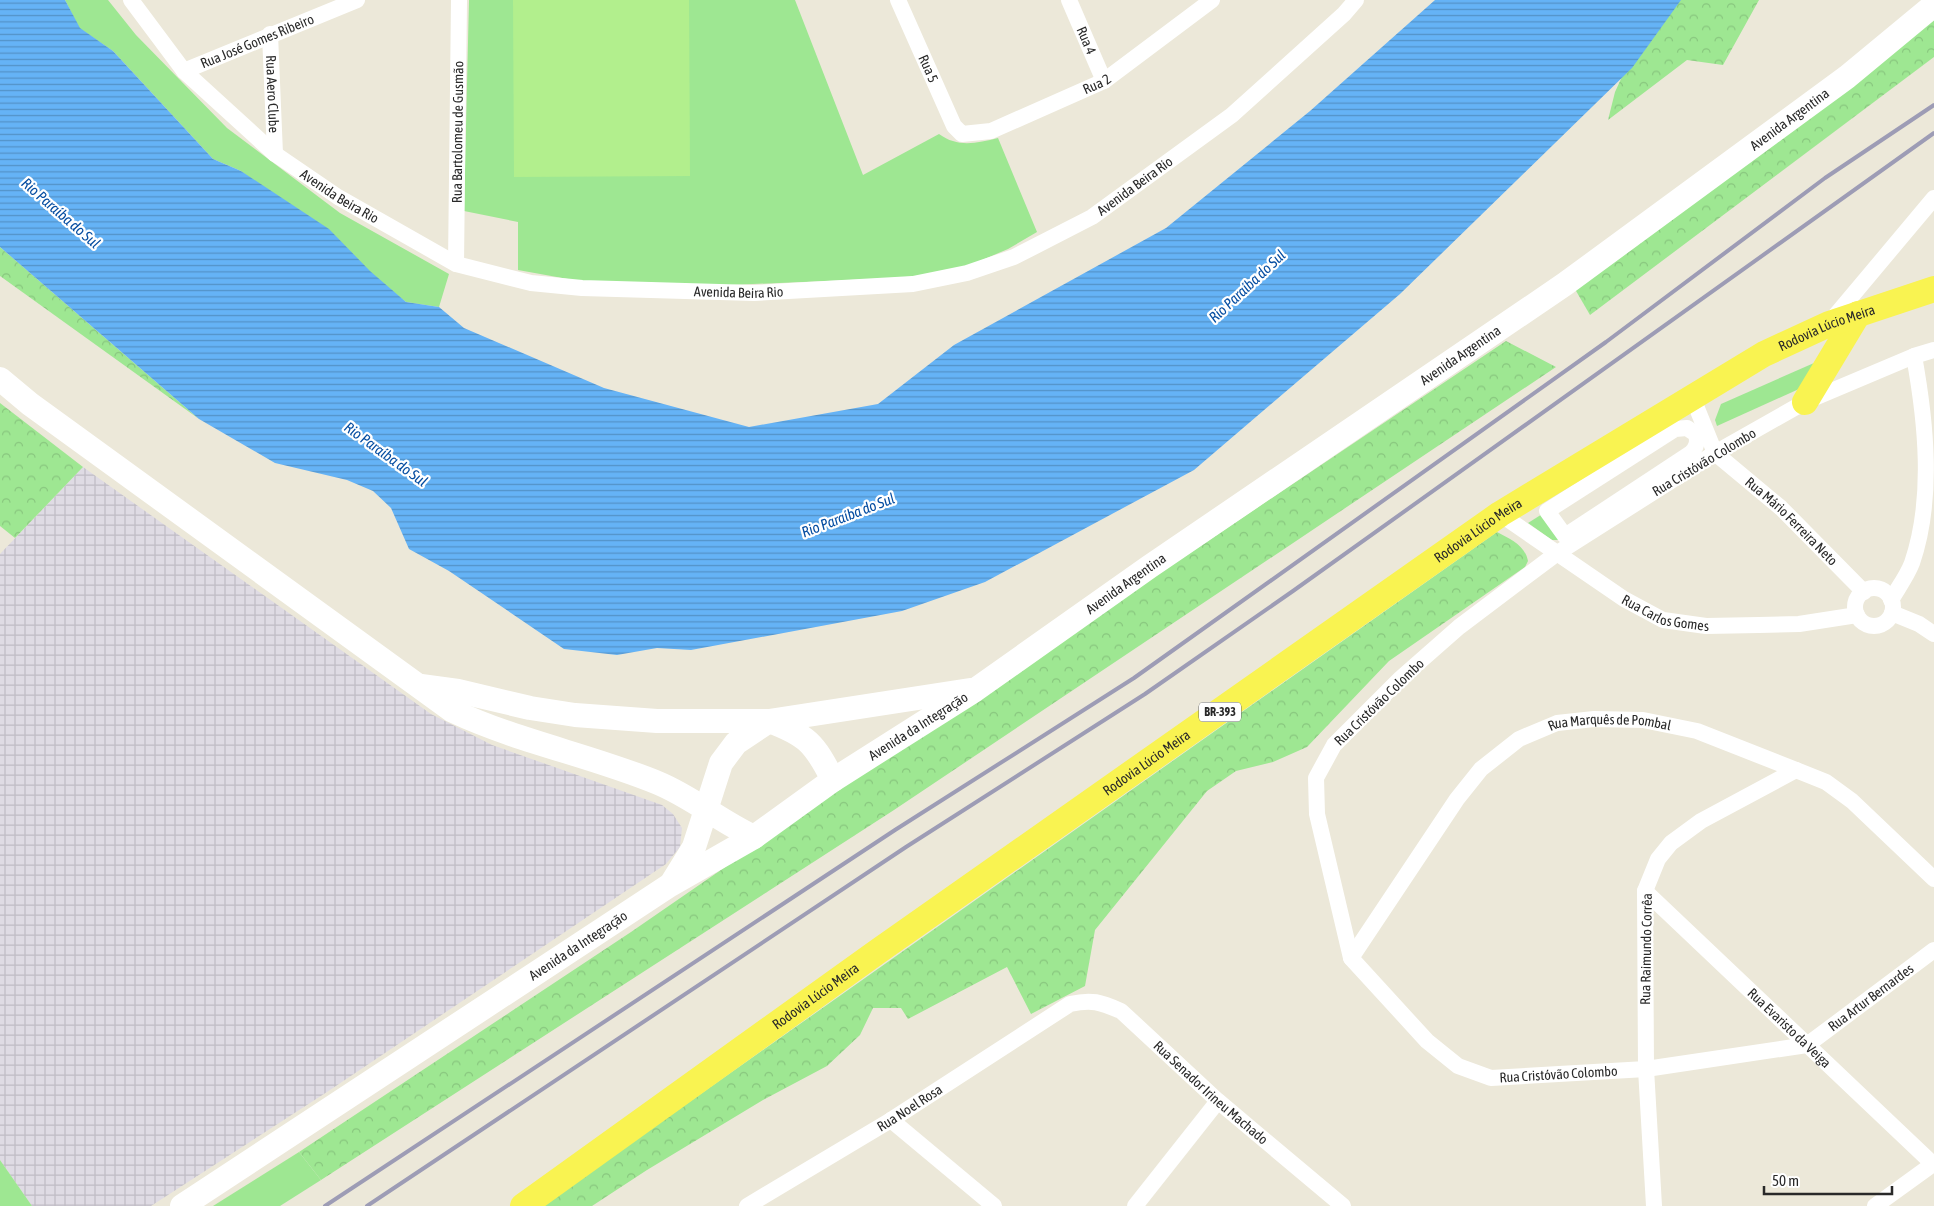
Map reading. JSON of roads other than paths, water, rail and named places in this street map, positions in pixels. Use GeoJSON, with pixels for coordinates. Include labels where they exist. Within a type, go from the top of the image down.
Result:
{"type":"FeatureCollection","features":[{"type":"Feature","properties":{"kind":"main road","name":"Rodovia Lúcio Meira"},"geometry":{"type":"LineString","coordinates":[[527,1202],[877,952],[1500,514],[1764,354],[1829,324],[1934,289]]}},
{"type":"Feature","properties":{"kind":"main road"},"geometry":{"type":"LineString","coordinates":[[1805,402],[1858,314]]}},
{"type":"Feature","properties":{"kind":"street","name":"Avenida Beira Rio"},"geometry":{"type":"LineString","coordinates":[[130,0],[184,71],[275,154],[338,197],[456,264],[531,282],[582,288],[754,293],[913,284],[968,274],[1014,257],[1092,218],[1232,115],[1344,14],[1356,0]]}},
{"type":"Feature","properties":{"kind":"street","name":"Rua José Gomes Ribeiro"},"geometry":{"type":"LineString","coordinates":[[184,71],[356,0]]}},
{"type":"Feature","properties":{"kind":"street","name":"Rua Bartolomeu de Gusmão"},"geometry":{"type":"LineString","coordinates":[[456,264],[459,0]]}},
{"type":"Feature","properties":{"kind":"street","name":"Rua 5"},"geometry":{"type":"LineString","coordinates":[[898,0],[946,112],[954,126],[962,134]]}},
{"type":"Feature","properties":{"kind":"street","name":"Rua 4"},"geometry":{"type":"LineString","coordinates":[[1069,0],[1104,81]]}},
{"type":"Feature","properties":{"kind":"street","name":"Rua 2"},"geometry":{"type":"LineString","coordinates":[[962,134],[991,131],[1104,81],[1212,0]]}},
{"type":"Feature","properties":{"kind":"street","name":"Avenida Argentina"},"geometry":{"type":"LineString","coordinates":[[975,690],[1157,561],[1565,284],[1847,77],[1934,5]]}},
{"type":"Feature","properties":{"kind":"street","name":"Rua Aero Clube"},"geometry":{"type":"LineString","coordinates":[[270,34],[275,154]]}},
{"type":"Feature","properties":{"kind":"street"},"geometry":{"type":"LineString","coordinates":[[1829,324],[1934,198]]}},
{"type":"Feature","properties":{"kind":"street","name":"Rua Cristóvão Colombo"},"geometry":{"type":"LineString","coordinates":[[1807,1045],[1646,1070],[1491,1078],[1458,1066],[1427,1041],[1351,958],[1317,814],[1316,778],[1334,745],[1401,678],[1459,627],[1556,554],[1715,453],[1805,402],[1914,356],[1934,350]]}},
{"type":"Feature","properties":{"kind":"street"},"geometry":{"type":"LineString","coordinates":[[1914,356],[1925,424],[1928,488],[1925,523],[1912,563],[1892,606],[1884,623],[1872,626],[1860,620],[1857,615],[1856,602],[1864,592],[1870,589],[1882,590],[1892,606],[1934,634]]}},
{"type":"Feature","properties":{"kind":"street"},"geometry":{"type":"LineString","coordinates":[[0,380],[30,404],[452,711],[484,726],[618,768],[660,784],[754,837]]}},
{"type":"Feature","properties":{"kind":"street"},"geometry":{"type":"LineString","coordinates":[[1692,396],[1715,453]]}},
{"type":"Feature","properties":{"kind":"street"},"geometry":{"type":"LineString","coordinates":[[1686,428],[1696,434],[1697,444],[1691,453],[1566,536],[1547,511],[1675,429],[1686,428]]}},
{"type":"Feature","properties":{"kind":"street","name":"Rua Mário Ferreira Neto"},"geometry":{"type":"LineString","coordinates":[[1715,453],[1781,508],[1864,592]]}},
{"type":"Feature","properties":{"kind":"street","name":"Rua Carlos Gomes"},"geometry":{"type":"LineString","coordinates":[[1500,514],[1624,599],[1663,620],[1706,626],[1799,624],[1857,615]]}},
{"type":"Feature","properties":{"kind":"street"},"geometry":{"type":"LineString","coordinates":[[419,686],[458,691],[530,708],[575,715],[657,720],[769,721],[975,690]]}},
{"type":"Feature","properties":{"kind":"street","name":"Avenida da Integração"},"geometry":{"type":"LineString","coordinates":[[182,1206],[670,885],[754,837],[833,780],[975,690]]}},
{"type":"Feature","properties":{"kind":"street","name":"Rua Marquês de Pombal"},"geometry":{"type":"LineString","coordinates":[[1351,958],[1457,799],[1481,769],[1519,740],[1556,723],[1594,719],[1652,722],[1697,731],[1826,782],[1852,801],[1934,878]]}},
{"type":"Feature","properties":{"kind":"street"},"geometry":{"type":"LineString","coordinates":[[769,721],[795,730],[812,745],[833,780]]}},
{"type":"Feature","properties":{"kind":"street"},"geometry":{"type":"LineString","coordinates":[[670,885],[691,854],[721,763],[736,743],[769,721]]}},
{"type":"Feature","properties":{"kind":"street","name":"Rua Raimundo Corrêa"},"geometry":{"type":"LineString","coordinates":[[1654,1206],[1646,1070],[1645,891],[1658,859],[1671,843],[1701,822],[1796,770]]}},
{"type":"Feature","properties":{"kind":"street","name":"Rua Evaristo da Veiga"},"geometry":{"type":"LineString","coordinates":[[1645,891],[1934,1165]]}},
{"type":"Feature","properties":{"kind":"street","name":"Rua Artur Bernardes"},"geometry":{"type":"LineString","coordinates":[[1807,1045],[1934,950]]}},
{"type":"Feature","properties":{"kind":"street","name":"Rua Senador Irineu Machado"},"geometry":{"type":"LineString","coordinates":[[1070,1004],[1087,1000],[1102,1002],[1121,1011],[1218,1100],[1343,1206]]}},
{"type":"Feature","properties":{"kind":"street","name":"Rua Noel Rosa"},"geometry":{"type":"LineString","coordinates":[[747,1206],[890,1120],[1070,1004]]}},
{"type":"Feature","properties":{"kind":"street"},"geometry":{"type":"LineString","coordinates":[[1135,1206],[1218,1100]]}},
{"type":"Feature","properties":{"kind":"street"},"geometry":{"type":"LineString","coordinates":[[890,1120],[994,1206]]}},
{"type":"Feature","properties":{"kind":"street"},"geometry":{"type":"LineString","coordinates":[[1875,1206],[1934,1165]]}},
{"type":"Feature","properties":{"kind":"water","name":"Rio Paraíba do Sul"},"geometry":{"type":"Polygon","coordinates":[[[0,0],[65,0],[80,28],[113,51],[213,159],[241,171],[329,229],[370,271],[406,302],[439,307],[464,328],[604,388],[749,427],[878,404],[954,345],[1166,228],[1310,111],[1435,0],[1681,0],[1632,68],[1400,294],[1194,470],[985,582],[902,611],[691,650],[657,648],[617,655],[564,649],[449,571],[409,549],[391,508],[373,491],[347,480],[275,463],[199,419],[0,247],[0,0]]]}},
{"type":"Feature","properties":{"kind":"railway"},"geometry":{"type":"LineString","coordinates":[[325,1206],[895,830],[1134,678],[1606,342],[1825,178],[1934,105]]}},
{"type":"Feature","properties":{"kind":"railway"},"geometry":{"type":"LineString","coordinates":[[367,1206],[906,847],[1145,694],[1293,591],[1934,133]]}}]}
